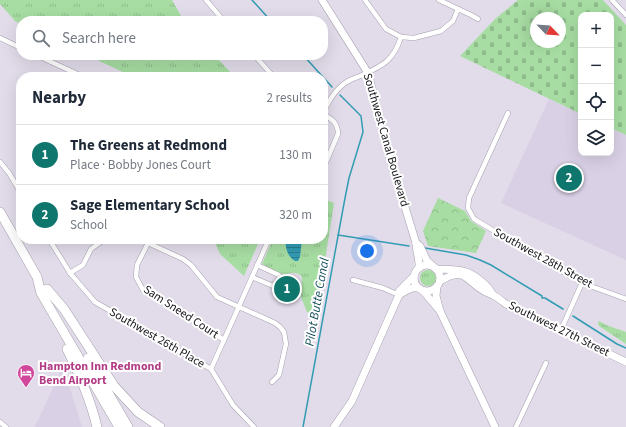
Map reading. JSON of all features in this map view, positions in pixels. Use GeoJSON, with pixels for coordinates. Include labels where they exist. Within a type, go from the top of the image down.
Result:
{"type":"FeatureCollection","features":[{"type":"Feature","properties":{"kind":"highway"},"geometry":{"type":"LineString","coordinates":[[0,212],[16,241]]}},
{"type":"Feature","properties":{"kind":"highway"},"geometry":{"type":"LineString","coordinates":[[18,244],[37,278],[64,309],[114,386],[138,412],[160,427]]}},
{"type":"Feature","properties":{"kind":"highway"},"geometry":{"type":"LineString","coordinates":[[37,278],[41,293],[119,427]]}},
{"type":"Feature","properties":{"kind":"highway"},"geometry":{"type":"LineString","coordinates":[[47,289],[128,427]]}},
{"type":"Feature","properties":{"kind":"highway"},"geometry":{"type":"LineString","coordinates":[[53,314],[60,334],[81,377],[92,404],[97,427]]}},
{"type":"Feature","properties":{"kind":"main road","name":"Southwest Canal Boulevard"},"geometry":{"type":"LineString","coordinates":[[322,0],[368,73],[387,148],[416,243],[419,268]]}},
{"type":"Feature","properties":{"kind":"main road","name":"Southwest Canal Boulevard"},"geometry":{"type":"LineString","coordinates":[[416,243],[420,246],[427,261],[435,268]]}},
{"type":"Feature","properties":{"kind":"main road"},"geometry":{"type":"LineString","coordinates":[[334,427],[352,401],[399,291],[414,276],[419,268],[427,265],[435,268],[440,274],[436,292],[440,311],[495,427]]}},
{"type":"Feature","properties":{"kind":"main road","name":"Southwest 27th Street"},"geometry":{"type":"LineString","coordinates":[[435,268],[468,272],[490,288],[493,295]]}},
{"type":"Feature","properties":{"kind":"main road","name":"Southwest 27th Street"},"geometry":{"type":"LineString","coordinates":[[439,284],[449,276],[455,274],[470,279],[484,291],[506,304],[626,362]]}},
{"type":"Feature","properties":{"kind":"main road"},"geometry":{"type":"LineString","coordinates":[[414,276],[414,281],[427,294],[434,306],[440,311]]}},
{"type":"Feature","properties":{"kind":"main road"},"geometry":{"type":"LineString","coordinates":[[398,295],[409,288],[431,291],[439,284]]}},
{"type":"Feature","properties":{"kind":"street"},"geometry":{"type":"LineString","coordinates":[[206,0],[220,16]]}},
{"type":"Feature","properties":{"kind":"street"},"geometry":{"type":"LineString","coordinates":[[365,0],[386,29],[400,37],[414,38],[441,31],[453,21],[458,9]]}},
{"type":"Feature","properties":{"kind":"street"},"geometry":{"type":"LineString","coordinates":[[439,0],[478,19]]}},
{"type":"Feature","properties":{"kind":"street"},"geometry":{"type":"LineString","coordinates":[[612,0],[626,15]]}},
{"type":"Feature","properties":{"kind":"street"},"geometry":{"type":"LineString","coordinates":[[328,103],[331,97],[346,83],[368,73],[392,58],[400,37]]}},
{"type":"Feature","properties":{"kind":"street"},"geometry":{"type":"LineString","coordinates":[[0,38],[16,46]]}},
{"type":"Feature","properties":{"kind":"street"},"geometry":{"type":"LineString","coordinates":[[47,60],[73,72]]}},
{"type":"Feature","properties":{"kind":"street"},"geometry":{"type":"LineString","coordinates":[[259,60],[269,72]]}},
{"type":"Feature","properties":{"kind":"street","name":"Southwest 28th Street"},"geometry":{"type":"LineString","coordinates":[[508,113],[469,198],[468,208],[474,219],[582,283],[626,299]]}},
{"type":"Feature","properties":{"kind":"street"},"geometry":{"type":"LineString","coordinates":[[328,117],[334,121],[338,134],[328,157]]}},
{"type":"Feature","properties":{"kind":"street"},"geometry":{"type":"LineString","coordinates":[[0,162],[16,184]]}},
{"type":"Feature","properties":{"kind":"street","name":"Southwest 26th Place"},"geometry":{"type":"LineString","coordinates":[[52,244],[70,273],[95,302],[210,369],[233,405],[254,427]]}},
{"type":"Feature","properties":{"kind":"street"},"geometry":{"type":"LineString","coordinates":[[70,273],[83,265],[91,249],[98,244]]}},
{"type":"Feature","properties":{"kind":"street","name":"Sam Sneed Court"},"geometry":{"type":"LineString","coordinates":[[147,244],[137,264],[136,277],[143,290],[224,340]]}},
{"type":"Feature","properties":{"kind":"street"},"geometry":{"type":"LineString","coordinates":[[155,244],[191,265],[217,297],[278,325],[284,332],[286,344],[279,375],[272,382]]}},
{"type":"Feature","properties":{"kind":"street"},"geometry":{"type":"LineString","coordinates":[[210,369],[267,244]]}},
{"type":"Feature","properties":{"kind":"street"},"geometry":{"type":"LineString","coordinates":[[252,277],[274,286],[279,279],[279,275],[258,265]]}},
{"type":"Feature","properties":{"kind":"street"},"geometry":{"type":"LineString","coordinates":[[353,280],[383,288],[398,295]]}},
{"type":"Feature","properties":{"kind":"street"},"geometry":{"type":"LineString","coordinates":[[562,330],[582,283]]}},
{"type":"Feature","properties":{"kind":"street"},"geometry":{"type":"LineString","coordinates":[[516,427],[546,363]]}},
{"type":"Feature","properties":{"kind":"street"},"geometry":{"type":"LineString","coordinates":[[0,422],[6,427]]}},
{"type":"Feature","properties":{"kind":"shaded area"},"geometry":{"type":"Polygon","coordinates":[[[549,99],[578,113],[578,156],[614,156],[614,129],[626,135],[626,260],[501,203],[549,99]]]}},
{"type":"Feature","properties":{"kind":"shaded area"},"geometry":{"type":"Polygon","coordinates":[[[63,366],[82,427],[35,427],[63,366]]]}},
{"type":"Feature","properties":{"kind":"green space"},"geometry":{"type":"Polygon","coordinates":[[[0,0],[172,0],[181,16],[16,16],[16,22],[0,4],[0,0]]]}},
{"type":"Feature","properties":{"kind":"green space"},"geometry":{"type":"Polygon","coordinates":[[[518,0],[603,0],[626,25],[626,135],[614,129],[614,12],[578,12],[578,113],[460,56],[495,19],[518,0]]]}},
{"type":"Feature","properties":{"kind":"green space"},"geometry":{"type":"Polygon","coordinates":[[[97,60],[219,60],[230,72],[123,72],[97,60]]]}},
{"type":"Feature","properties":{"kind":"green space"},"geometry":{"type":"Polygon","coordinates":[[[438,198],[465,211],[471,221],[486,231],[476,253],[428,246],[423,231],[438,198]]]}},
{"type":"Feature","properties":{"kind":"green space"},"geometry":{"type":"Polygon","coordinates":[[[328,201],[334,203],[328,241],[328,201]]]}},
{"type":"Feature","properties":{"kind":"green space"},"geometry":{"type":"Polygon","coordinates":[[[215,244],[258,244],[244,276],[220,254],[215,244]]]}},
{"type":"Feature","properties":{"kind":"green space"},"geometry":{"type":"Polygon","coordinates":[[[271,244],[328,244],[318,305],[314,312],[311,314],[307,312],[301,297],[302,277],[300,275],[295,273],[283,274],[262,264],[271,244]]]}},
{"type":"Feature","properties":{"kind":"green space"},"geometry":{"type":"Polygon","coordinates":[[[425,270],[431,270],[436,275],[434,284],[431,286],[425,286],[420,281],[420,275],[425,270]]]}},
{"type":"Feature","properties":{"kind":"green space"},"geometry":{"type":"Polygon","coordinates":[[[599,321],[626,332],[626,344],[599,326],[599,321]]]}},
{"type":"Feature","properties":{"kind":"water"},"geometry":{"type":"Polygon","coordinates":[[[286,244],[301,244],[298,261],[292,259],[286,249],[286,244]]]}},
{"type":"Feature","properties":{"kind":"waterway","name":"Pilot Butte Canal"},"geometry":{"type":"LineString","coordinates":[[252,0],[266,16]]}},
{"type":"Feature","properties":{"kind":"waterway","name":"Pilot Butte Canal"},"geometry":{"type":"LineString","coordinates":[[308,60],[318,72]]}},
{"type":"Feature","properties":{"kind":"waterway","name":"Pilot Butte Canal"},"geometry":{"type":"LineString","coordinates":[[328,83],[332,87]]}},
{"type":"Feature","properties":{"kind":"waterway","name":"Pilot Butte Canal"},"geometry":{"type":"LineString","coordinates":[[303,427],[349,178],[363,132],[361,116],[340,95]]}},
{"type":"Feature","properties":{"kind":"waterway"},"geometry":{"type":"LineString","coordinates":[[338,235],[409,246]]}},
{"type":"Feature","properties":{"kind":"waterway"},"geometry":{"type":"LineString","coordinates":[[425,248],[466,255],[480,260],[491,265],[542,296],[542,298],[545,298],[563,309]]}},
{"type":"Feature","properties":{"kind":"waterway"},"geometry":{"type":"LineString","coordinates":[[573,316],[617,344],[626,348]]}},
{"type":"Feature","properties":{"kind":"place","name":"Sage Elementary School"},"geometry":{"type":"Point","coordinates":[569,178]}},
{"type":"Feature","properties":{"kind":"place","name":"The Greens at Redmond"},"geometry":{"type":"Point","coordinates":[287,289]}},
{"type":"Feature","properties":{"kind":"place","name":"Hampton Inn Redmond Bend Airport"},"geometry":{"type":"Point","coordinates":[26,388]}}]}
